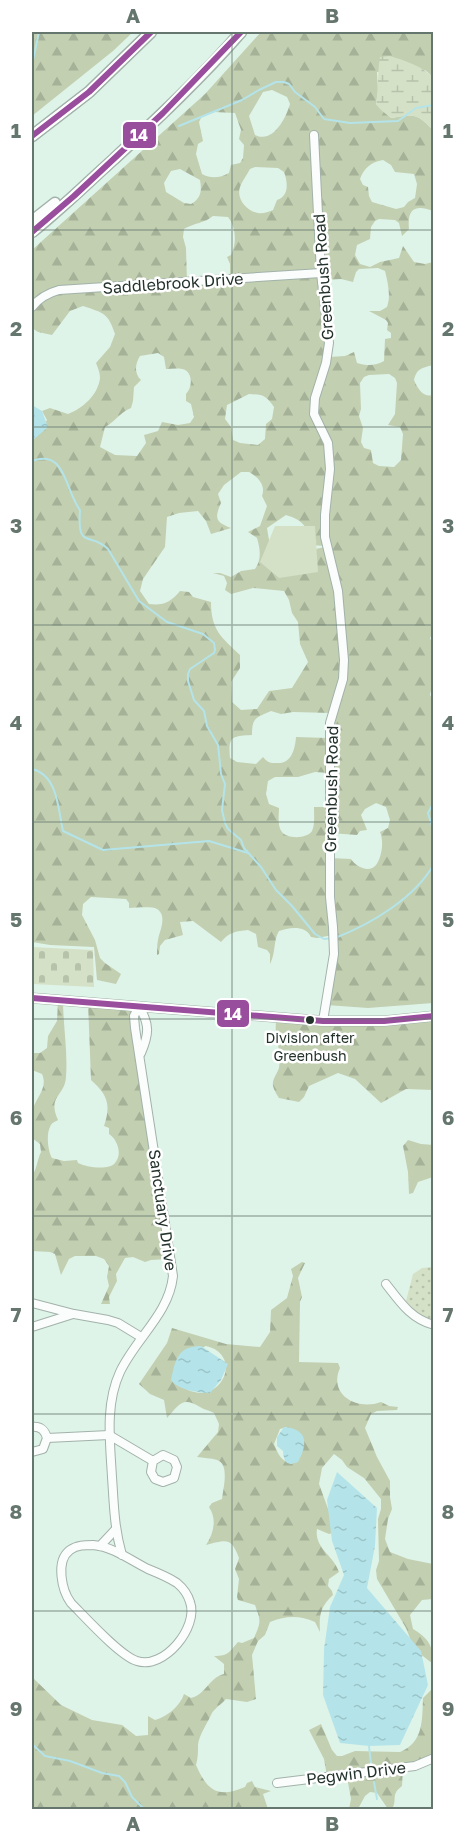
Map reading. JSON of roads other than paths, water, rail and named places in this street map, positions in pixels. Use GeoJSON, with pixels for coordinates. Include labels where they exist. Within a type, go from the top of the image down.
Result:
{"type":"FeatureCollection","features":[{"type":"Feature","properties":{"kind":"highway"},"geometry":{"type":"LineString","coordinates":[[32,136],[89,92],[151,32]]}},
{"type":"Feature","properties":{"kind":"highway"},"geometry":{"type":"LineString","coordinates":[[32,232],[186,91],[241,32]]}},
{"type":"Feature","properties":{"kind":"highway"},"geometry":{"type":"LineString","coordinates":[[32,221],[120,153]]}},
{"type":"Feature","properties":{"kind":"main road"},"geometry":{"type":"LineString","coordinates":[[32,998],[323,1021],[384,1021],[434,1016]]}},
{"type":"Feature","properties":{"kind":"street","name":"Greenbush Road"},"geometry":{"type":"LineString","coordinates":[[314,135],[321,273],[329,343],[326,363],[315,398],[314,414],[328,443],[330,469],[324,527],[338,591],[345,660],[343,679],[330,723],[330,897],[334,944],[333,965],[323,1021]]}},
{"type":"Feature","properties":{"kind":"street","name":"Saddlebrook Drive"},"geometry":{"type":"LineString","coordinates":[[32,307],[41,298],[59,290],[321,273]]}},
{"type":"Feature","properties":{"kind":"street","name":"Sanctuary Drive"},"geometry":{"type":"LineString","coordinates":[[122,1555],[115,1530],[109,1435],[111,1403],[120,1373],[141,1337],[161,1313],[168,1300],[173,1276],[134,1016],[139,1006]]}},
{"type":"Feature","properties":{"kind":"street"},"geometry":{"type":"LineString","coordinates":[[386,1284],[409,1313],[434,1325]]}},
{"type":"Feature","properties":{"kind":"street"},"geometry":{"type":"LineString","coordinates":[[32,1303],[108,1320],[141,1337]]}},
{"type":"Feature","properties":{"kind":"street"},"geometry":{"type":"LineString","coordinates":[[32,1327],[74,1314]]}},
{"type":"Feature","properties":{"kind":"street"},"geometry":{"type":"LineString","coordinates":[[32,1427],[40,1428],[47,1438],[43,1449],[32,1452]]}},
{"type":"Feature","properties":{"kind":"street"},"geometry":{"type":"LineString","coordinates":[[47,1438],[109,1435],[153,1461]]}},
{"type":"Feature","properties":{"kind":"street"},"geometry":{"type":"LineString","coordinates":[[100,1546],[115,1530]]}},
{"type":"Feature","properties":{"kind":"street"},"geometry":{"type":"LineString","coordinates":[[80,1546],[100,1546],[176,1583],[191,1603],[190,1622],[184,1634],[173,1648],[155,1661],[140,1662],[126,1656],[67,1598],[62,1573],[65,1555],[80,1546]]}},
{"type":"Feature","properties":{"kind":"street","name":"Pegwin Drive"},"geometry":{"type":"LineString","coordinates":[[277,1783],[415,1766],[434,1758]]}},
{"type":"Feature","properties":{"kind":"water"},"geometry":{"type":"Polygon","coordinates":[[[32,405],[42,411],[48,427],[32,441],[32,405]]]}},
{"type":"Feature","properties":{"kind":"water"},"geometry":{"type":"Polygon","coordinates":[[[201,1346],[228,1364],[221,1380],[210,1393],[184,1389],[171,1380],[176,1360],[182,1351],[201,1346]]]}},
{"type":"Feature","properties":{"kind":"water"},"geometry":{"type":"Polygon","coordinates":[[[284,1427],[298,1431],[304,1439],[298,1462],[291,1464],[287,1462],[283,1451],[277,1446],[277,1437],[284,1427]]]}},
{"type":"Feature","properties":{"kind":"water"},"geometry":{"type":"Polygon","coordinates":[[[337,1472],[377,1508],[375,1546],[367,1588],[421,1651],[428,1685],[400,1745],[369,1746],[340,1743],[323,1695],[324,1649],[330,1607],[344,1575],[332,1541],[327,1500],[337,1472]]]}},
{"type":"Feature","properties":{"kind":"waterway"},"geometry":{"type":"LineString","coordinates":[[32,65],[39,32]]}},
{"type":"Feature","properties":{"kind":"waterway"},"geometry":{"type":"LineString","coordinates":[[179,126],[242,100],[276,82],[289,84],[295,92],[315,107],[324,119],[350,123],[398,121],[416,108],[434,105]]}},
{"type":"Feature","properties":{"kind":"waterway"},"geometry":{"type":"LineString","coordinates":[[32,461],[52,460],[58,466],[80,510],[83,536],[108,549],[139,601],[167,622],[203,634],[214,643],[214,653],[190,669],[188,681],[194,700],[204,711],[207,726],[218,745],[221,774],[225,784],[222,810],[225,823],[228,829],[241,840],[244,848],[261,867],[276,890],[315,934],[324,939],[335,938],[391,909],[416,888],[434,864]]}},
{"type":"Feature","properties":{"kind":"waterway"},"geometry":{"type":"LineString","coordinates":[[32,769],[41,772],[52,785],[63,831],[103,850],[209,841],[248,853]]}},
{"type":"Feature","properties":{"kind":"waterway"},"geometry":{"type":"LineString","coordinates":[[434,802],[428,813],[434,833]]}},
{"type":"Feature","properties":{"kind":"waterway"},"geometry":{"type":"LineString","coordinates":[[32,1744],[45,1756],[119,1776],[125,1782],[132,1797],[145,1810]]}},
{"type":"Feature","properties":{"kind":"waterway"},"geometry":{"type":"LineString","coordinates":[[369,1746],[371,1764]]}},
{"type":"Feature","properties":{"kind":"waterway"},"geometry":{"type":"LineString","coordinates":[[374,1782],[377,1799]]}},
{"type":"Feature","properties":{"kind":"place","name":"Division after Greenbush"},"geometry":{"type":"Point","coordinates":[310,1020]}}]}
